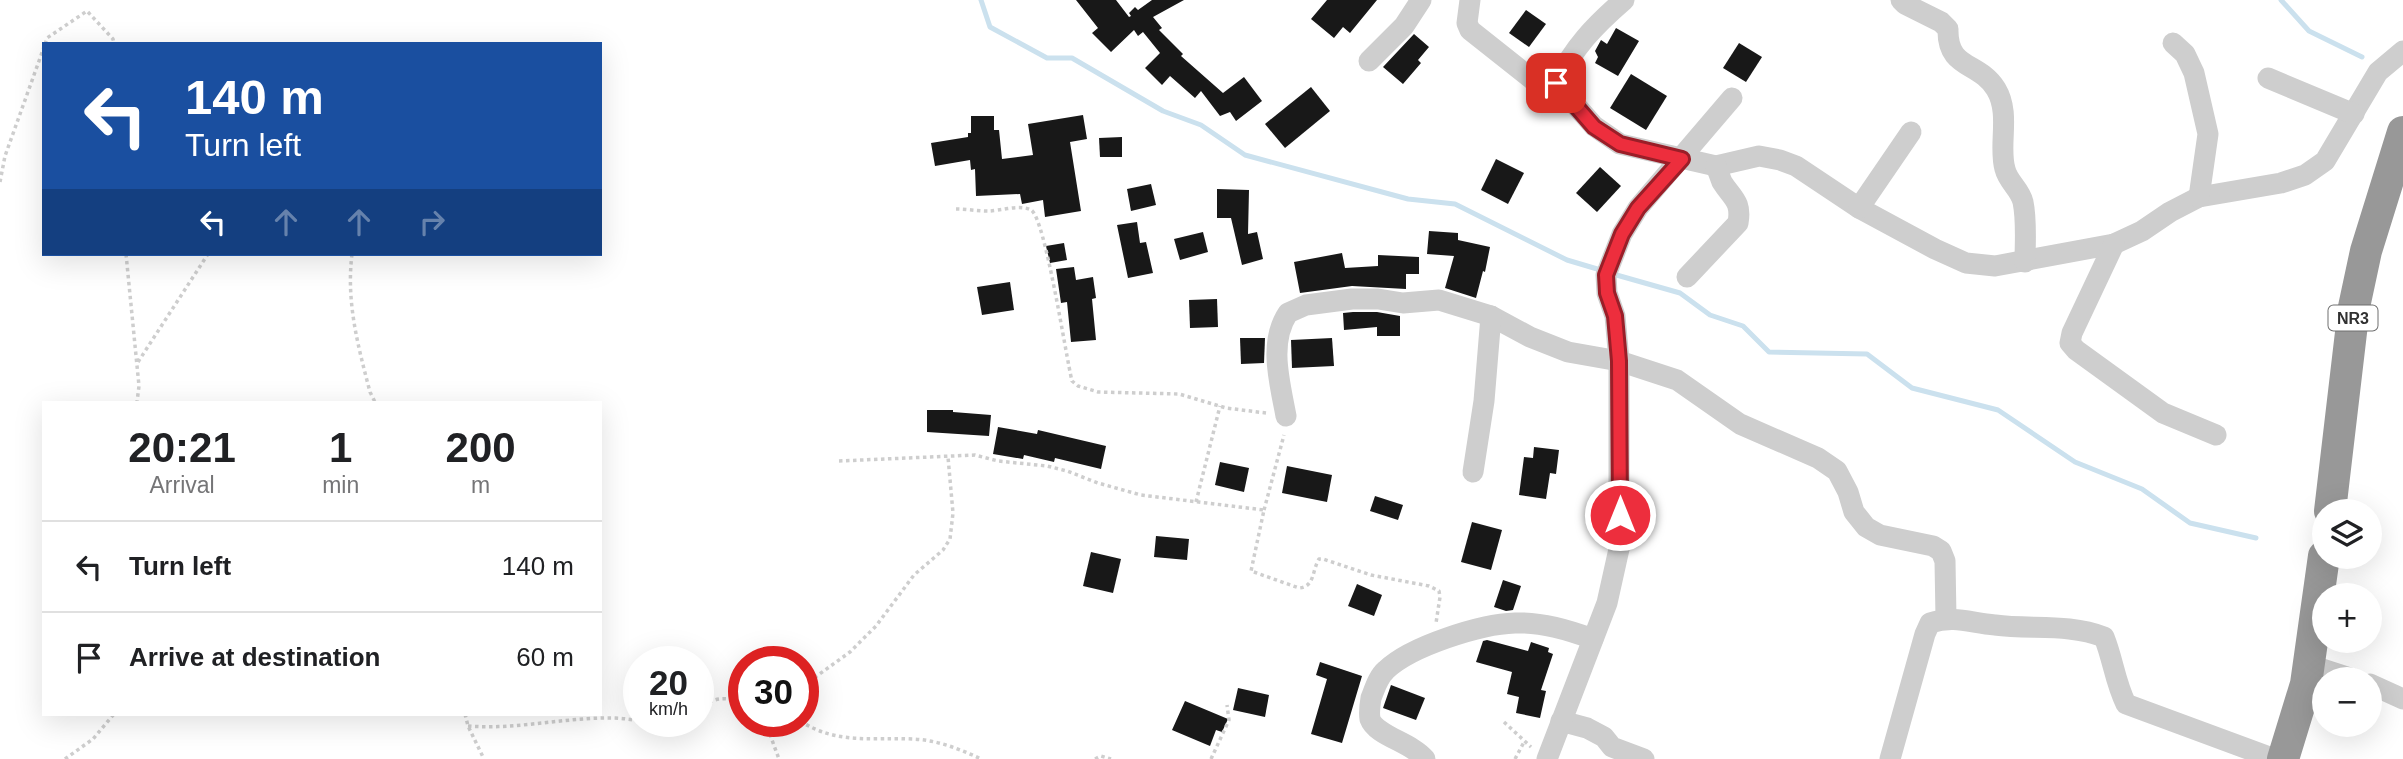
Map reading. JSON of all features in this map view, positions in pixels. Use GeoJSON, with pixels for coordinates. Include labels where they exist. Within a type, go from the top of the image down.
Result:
{"type":"FeatureCollection","features":[{"type":"Feature","properties":{"kind":"highway","name":"NR3"},"geometry":{"type":"LineString","coordinates":[[2331,499],[2354,307],[2366,251],[2403,132]]}},
{"type":"Feature","properties":{"kind":"highway"},"geometry":{"type":"LineString","coordinates":[[2283,759],[2306,684],[2322,569]]}},
{"type":"Feature","properties":{"kind":"street"},"geometry":{"type":"LineString","coordinates":[[1369,61],[1404,26],[1420,0]]}},
{"type":"Feature","properties":{"kind":"street"},"geometry":{"type":"LineString","coordinates":[[1470,0],[1467,23],[1470,30],[1534,79],[1544,84],[1556,83]]}},
{"type":"Feature","properties":{"kind":"street"},"geometry":{"type":"LineString","coordinates":[[1556,83],[1569,57],[1583,39],[1624,0]]}},
{"type":"Feature","properties":{"kind":"street"},"geometry":{"type":"LineString","coordinates":[[1901,0],[1941,22],[1948,29],[1947,44],[1957,58],[1982,74],[1996,88],[2002,104],[2004,167],[2023,202],[2025,262]]}},
{"type":"Feature","properties":{"kind":"street"},"geometry":{"type":"LineString","coordinates":[[2173,43],[2185,54],[2194,73],[2208,134],[2199,197]]}},
{"type":"Feature","properties":{"kind":"street"},"geometry":{"type":"LineString","coordinates":[[1556,83],[1594,127],[1620,144],[1716,166],[1759,156],[1780,160],[1796,166],[1859,208],[1966,263],[1995,266],[2114,244],[2143,231],[2170,212],[2199,197],[2281,183],[2305,175],[2325,161],[2378,72],[2403,51]]}},
{"type":"Feature","properties":{"kind":"street"},"geometry":{"type":"LineString","coordinates":[[2268,78],[2354,114]]}},
{"type":"Feature","properties":{"kind":"street"},"geometry":{"type":"LineString","coordinates":[[1541,755],[1561,721],[1607,603],[1619,549],[1619,361],[1615,316],[1607,293],[1606,275],[1622,234],[1638,208],[1732,98]]}},
{"type":"Feature","properties":{"kind":"street"},"geometry":{"type":"LineString","coordinates":[[1859,208],[1911,132]]}},
{"type":"Feature","properties":{"kind":"street"},"geometry":{"type":"LineString","coordinates":[[1686,277],[1738,223],[1740,211],[1733,194],[1723,184],[1716,166]]}},
{"type":"Feature","properties":{"kind":"street"},"geometry":{"type":"LineString","coordinates":[[2114,244],[2072,333],[2070,343],[2163,413],[2216,435]]}},
{"type":"Feature","properties":{"kind":"street"},"geometry":{"type":"LineString","coordinates":[[1286,416],[1277,349],[1278,334],[1288,313],[1326,302],[1378,299],[1403,303],[1439,300],[1491,316],[1530,337],[1568,352],[1619,361],[1677,380],[1740,424],[1818,458],[1837,471],[1848,492],[1854,512],[1866,527],[1880,535],[1933,546],[1941,551],[1945,561],[1946,618]]}},
{"type":"Feature","properties":{"kind":"street"},"geometry":{"type":"LineString","coordinates":[[1473,472],[1484,401],[1491,316]]}},
{"type":"Feature","properties":{"kind":"street"},"geometry":{"type":"LineString","coordinates":[[1890,759],[1925,634],[1930,623],[1946,618],[1995,625],[2058,627],[2104,637],[2119,691],[2126,704],[2276,759]]}},
{"type":"Feature","properties":{"kind":"street"},"geometry":{"type":"LineString","coordinates":[[1425,759],[1416,749],[1379,732],[1370,719],[1370,702],[1376,684],[1385,671],[1404,657],[1458,634],[1488,626],[1517,623],[1559,627],[1593,639]]}},
{"type":"Feature","properties":{"kind":"street"},"geometry":{"type":"LineString","coordinates":[[2309,665],[2315,667]]}},
{"type":"Feature","properties":{"kind":"street"},"geometry":{"type":"LineString","coordinates":[[2382,689],[2403,699]]}},
{"type":"Feature","properties":{"kind":"street"},"geometry":{"type":"LineString","coordinates":[[1561,721],[1587,728],[1604,737],[1612,747],[1644,759]]}},
{"type":"Feature","properties":{"kind":"path"},"geometry":{"type":"LineString","coordinates":[[45,42],[47,38],[87,11],[114,42]]}},
{"type":"Feature","properties":{"kind":"path"},"geometry":{"type":"LineString","coordinates":[[0,182],[5,156],[42,51]]}},
{"type":"Feature","properties":{"kind":"path"},"geometry":{"type":"LineString","coordinates":[[956,209],[987,211],[1023,208],[1036,214],[1054,285],[1072,381],[1079,387],[1098,392],[1179,394],[1220,406],[1286,416],[1282,450],[1264,510],[1251,571],[1299,588],[1306,587],[1315,564],[1319,559],[1323,559],[1371,575],[1429,586],[1439,591],[1440,597],[1432,645]]}},
{"type":"Feature","properties":{"kind":"path"},"geometry":{"type":"LineString","coordinates":[[126,256],[139,386],[137,401]]}},
{"type":"Feature","properties":{"kind":"path"},"geometry":{"type":"LineString","coordinates":[[137,364],[207,256]]}},
{"type":"Feature","properties":{"kind":"path"},"geometry":{"type":"LineString","coordinates":[[352,256],[352,323],[374,401]]}},
{"type":"Feature","properties":{"kind":"path"},"geometry":{"type":"LineString","coordinates":[[1196,503],[1220,406]]}},
{"type":"Feature","properties":{"kind":"path"},"geometry":{"type":"LineString","coordinates":[[839,461],[975,455],[998,461],[1047,466],[1141,495],[1264,510]]}},
{"type":"Feature","properties":{"kind":"path"},"geometry":{"type":"LineString","coordinates":[[819,674],[850,652],[876,625],[914,575],[943,550],[950,539],[953,513],[948,456]]}},
{"type":"Feature","properties":{"kind":"path"},"geometry":{"type":"LineString","coordinates":[[1211,759],[1229,720],[1227,705]]}},
{"type":"Feature","properties":{"kind":"path"},"geometry":{"type":"LineString","coordinates":[[65,759],[93,739],[112,716]]}},
{"type":"Feature","properties":{"kind":"path"},"geometry":{"type":"LineString","coordinates":[[466,716],[484,759]]}},
{"type":"Feature","properties":{"kind":"path"},"geometry":{"type":"LineString","coordinates":[[468,726],[496,728],[545,721],[623,719]]}},
{"type":"Feature","properties":{"kind":"path"},"geometry":{"type":"LineString","coordinates":[[1504,722],[1541,755]]}},
{"type":"Feature","properties":{"kind":"path"},"geometry":{"type":"LineString","coordinates":[[819,730],[857,739],[912,739],[940,743],[981,759]]}},
{"type":"Feature","properties":{"kind":"path"},"geometry":{"type":"LineString","coordinates":[[771,737],[779,759]]}},
{"type":"Feature","properties":{"kind":"path"},"geometry":{"type":"LineString","coordinates":[[1515,759],[1524,742]]}},
{"type":"Feature","properties":{"kind":"path"},"geometry":{"type":"LineString","coordinates":[[1095,759],[1101,756],[1111,759]]}},
{"type":"Feature","properties":{"kind":"building"},"geometry":{"type":"Polygon","coordinates":[[[1076,0],[1116,0],[1129,17],[1135,7],[1138,10],[1152,0],[1184,0],[1153,17],[1162,28],[1159,30],[1183,54],[1181,56],[1223,93],[1244,77],[1262,101],[1236,121],[1230,112],[1220,116],[1201,91],[1195,98],[1170,76],[1162,85],[1145,68],[1160,53],[1143,32],[1138,36],[1134,30],[1111,52],[1092,33],[1098,28],[1076,0]]]}},
{"type":"Feature","properties":{"kind":"building"},"geometry":{"type":"Polygon","coordinates":[[[1327,0],[1377,0],[1350,33],[1343,27],[1334,38],[1311,19],[1327,0]]]}},
{"type":"Feature","properties":{"kind":"building"},"geometry":{"type":"Polygon","coordinates":[[[1526,10],[1546,24],[1529,47],[1509,33],[1526,10]]]}},
{"type":"Feature","properties":{"kind":"building"},"geometry":{"type":"Polygon","coordinates":[[[1616,28],[1639,41],[1618,76],[1595,63],[1598,57],[1595,51],[1601,40],[1607,44],[1616,28]]]}},
{"type":"Feature","properties":{"kind":"building"},"geometry":{"type":"Polygon","coordinates":[[[1414,34],[1429,47],[1418,60],[1421,63],[1403,84],[1383,67],[1414,34]]]}},
{"type":"Feature","properties":{"kind":"building"},"geometry":{"type":"Polygon","coordinates":[[[1739,43],[1762,57],[1746,82],[1723,68],[1739,43]]]}},
{"type":"Feature","properties":{"kind":"building"},"geometry":{"type":"Polygon","coordinates":[[[1631,74],[1667,96],[1646,130],[1610,108],[1631,74]]]}},
{"type":"Feature","properties":{"kind":"building"},"geometry":{"type":"Polygon","coordinates":[[[1311,87],[1330,111],[1285,148],[1265,124],[1311,87]]]}},
{"type":"Feature","properties":{"kind":"building"},"geometry":{"type":"Polygon","coordinates":[[[1083,115],[1087,139],[1070,142],[1081,211],[1045,217],[1043,200],[1022,204],[1020,194],[976,196],[975,169],[971,170],[970,160],[935,166],[931,143],[968,137],[968,133],[971,133],[971,116],[994,116],[994,130],[999,130],[1002,159],[1033,155],[1028,124],[1083,115]]]}},
{"type":"Feature","properties":{"kind":"building"},"geometry":{"type":"Polygon","coordinates":[[[1122,137],[1122,157],[1100,157],[1099,138],[1122,137]]]}},
{"type":"Feature","properties":{"kind":"building"},"geometry":{"type":"Polygon","coordinates":[[[1496,159],[1524,173],[1508,204],[1481,190],[1496,159]]]}},
{"type":"Feature","properties":{"kind":"building"},"geometry":{"type":"Polygon","coordinates":[[[1600,167],[1621,186],[1597,212],[1576,193],[1600,167]]]}},
{"type":"Feature","properties":{"kind":"building"},"geometry":{"type":"Polygon","coordinates":[[[1151,184],[1156,205],[1131,211],[1127,189],[1151,184]]]}},
{"type":"Feature","properties":{"kind":"building"},"geometry":{"type":"Polygon","coordinates":[[[1217,189],[1249,190],[1248,234],[1257,232],[1263,259],[1242,265],[1231,218],[1217,218],[1217,189]]]}},
{"type":"Feature","properties":{"kind":"building"},"geometry":{"type":"Polygon","coordinates":[[[1137,222],[1140,243],[1146,242],[1153,273],[1128,278],[1117,225],[1137,222]]]}},
{"type":"Feature","properties":{"kind":"building"},"geometry":{"type":"Polygon","coordinates":[[[1429,231],[1458,233],[1458,240],[1490,247],[1476,298],[1445,288],[1454,256],[1427,254],[1429,231]]]}},
{"type":"Feature","properties":{"kind":"building"},"geometry":{"type":"Polygon","coordinates":[[[1203,232],[1208,252],[1180,260],[1174,239],[1203,232]]]}},
{"type":"Feature","properties":{"kind":"building"},"geometry":{"type":"Polygon","coordinates":[[[1064,243],[1067,260],[1050,263],[1046,246],[1064,243]]]}},
{"type":"Feature","properties":{"kind":"building"},"geometry":{"type":"Polygon","coordinates":[[[1342,253],[1345,268],[1378,266],[1378,255],[1419,257],[1419,274],[1406,274],[1406,289],[1352,286],[1300,293],[1294,262],[1342,253]]]}},
{"type":"Feature","properties":{"kind":"building"},"geometry":{"type":"Polygon","coordinates":[[[1074,267],[1076,280],[1093,277],[1096,340],[1071,342],[1067,302],[1061,303],[1056,269],[1074,267]]]}},
{"type":"Feature","properties":{"kind":"building"},"geometry":{"type":"Polygon","coordinates":[[[1010,282],[1014,310],[982,315],[977,287],[1010,282]]]}},
{"type":"Feature","properties":{"kind":"building"},"geometry":{"type":"Polygon","coordinates":[[[1217,299],[1218,327],[1190,328],[1189,300],[1217,299]]]}},
{"type":"Feature","properties":{"kind":"building"},"geometry":{"type":"Polygon","coordinates":[[[1343,313],[1400,316],[1400,336],[1377,336],[1377,327],[1344,330],[1343,313]]]}},
{"type":"Feature","properties":{"kind":"building"},"geometry":{"type":"Polygon","coordinates":[[[1240,338],[1265,338],[1264,363],[1241,364],[1240,338]]]}},
{"type":"Feature","properties":{"kind":"building"},"geometry":{"type":"Polygon","coordinates":[[[1332,338],[1334,366],[1292,368],[1291,340],[1332,338]]]}},
{"type":"Feature","properties":{"kind":"building"},"geometry":{"type":"Polygon","coordinates":[[[927,410],[991,415],[989,436],[927,432],[927,410]]]}},
{"type":"Feature","properties":{"kind":"building"},"geometry":{"type":"Polygon","coordinates":[[[998,427],[1037,434],[1038,430],[1106,446],[1101,469],[1055,458],[1054,462],[1024,455],[1023,459],[993,454],[998,427]]]}},
{"type":"Feature","properties":{"kind":"building"},"geometry":{"type":"Polygon","coordinates":[[[1534,447],[1559,450],[1556,474],[1550,473],[1546,499],[1519,495],[1524,457],[1533,458],[1534,447]]]}},
{"type":"Feature","properties":{"kind":"building"},"geometry":{"type":"Polygon","coordinates":[[[1220,462],[1249,468],[1244,492],[1215,485],[1220,462]]]}},
{"type":"Feature","properties":{"kind":"building"},"geometry":{"type":"Polygon","coordinates":[[[1287,466],[1332,475],[1327,502],[1282,493],[1287,466]]]}},
{"type":"Feature","properties":{"kind":"building"},"geometry":{"type":"Polygon","coordinates":[[[1375,496],[1403,505],[1398,520],[1370,511],[1375,496]]]}},
{"type":"Feature","properties":{"kind":"building"},"geometry":{"type":"Polygon","coordinates":[[[1472,522],[1502,530],[1491,570],[1461,562],[1472,522]]]}},
{"type":"Feature","properties":{"kind":"building"},"geometry":{"type":"Polygon","coordinates":[[[1156,536],[1189,539],[1187,560],[1154,557],[1156,536]]]}},
{"type":"Feature","properties":{"kind":"building"},"geometry":{"type":"Polygon","coordinates":[[[1091,552],[1121,559],[1113,593],[1083,586],[1091,552]]]}},
{"type":"Feature","properties":{"kind":"building"},"geometry":{"type":"Polygon","coordinates":[[[1503,580],[1521,586],[1513,610],[1494,607],[1503,580]]]}},
{"type":"Feature","properties":{"kind":"building"},"geometry":{"type":"Polygon","coordinates":[[[1357,584],[1382,595],[1374,616],[1348,606],[1357,584]]]}},
{"type":"Feature","properties":{"kind":"building"},"geometry":{"type":"Polygon","coordinates":[[[1483,641],[1528,651],[1531,642],[1549,648],[1548,652],[1553,654],[1541,690],[1546,691],[1540,718],[1516,713],[1519,697],[1507,694],[1512,672],[1476,662],[1483,641]]]}},
{"type":"Feature","properties":{"kind":"building"},"geometry":{"type":"Polygon","coordinates":[[[1320,662],[1362,676],[1342,743],[1311,734],[1327,679],[1316,675],[1320,662]]]}},
{"type":"Feature","properties":{"kind":"building"},"geometry":{"type":"Polygon","coordinates":[[[1391,685],[1425,698],[1416,720],[1383,708],[1391,685]]]}},
{"type":"Feature","properties":{"kind":"building"},"geometry":{"type":"Polygon","coordinates":[[[1238,688],[1269,695],[1265,717],[1233,710],[1238,688]]]}},
{"type":"Feature","properties":{"kind":"building"},"geometry":{"type":"Polygon","coordinates":[[[1185,701],[1228,719],[1222,732],[1216,730],[1210,746],[1172,730],[1185,701]]]}},
{"type":"Feature","properties":{"kind":"waterway"},"geometry":{"type":"LineString","coordinates":[[981,0],[990,27],[1047,58],[1072,58],[1163,111],[1201,125],[1245,155],[1408,199],[1455,204],[1567,260],[1604,271]]}},
{"type":"Feature","properties":{"kind":"waterway"},"geometry":{"type":"LineString","coordinates":[[2281,0],[2309,31],[2362,57]]}},
{"type":"Feature","properties":{"kind":"waterway"},"geometry":{"type":"LineString","coordinates":[[1613,274],[1680,293],[1710,315],[1743,326],[1769,352],[1867,354],[1912,388],[1998,410],[2075,462],[2142,489],[2190,523],[2256,538]]}},
{"type":"Feature","properties":{"kind":"route"},"geometry":{"type":"LineString","coordinates":[[1556,83],[1594,127],[1620,144],[1682,159],[1638,208],[1622,234],[1606,275],[1607,293],[1615,316],[1619,361],[1620,515]]}}]}
